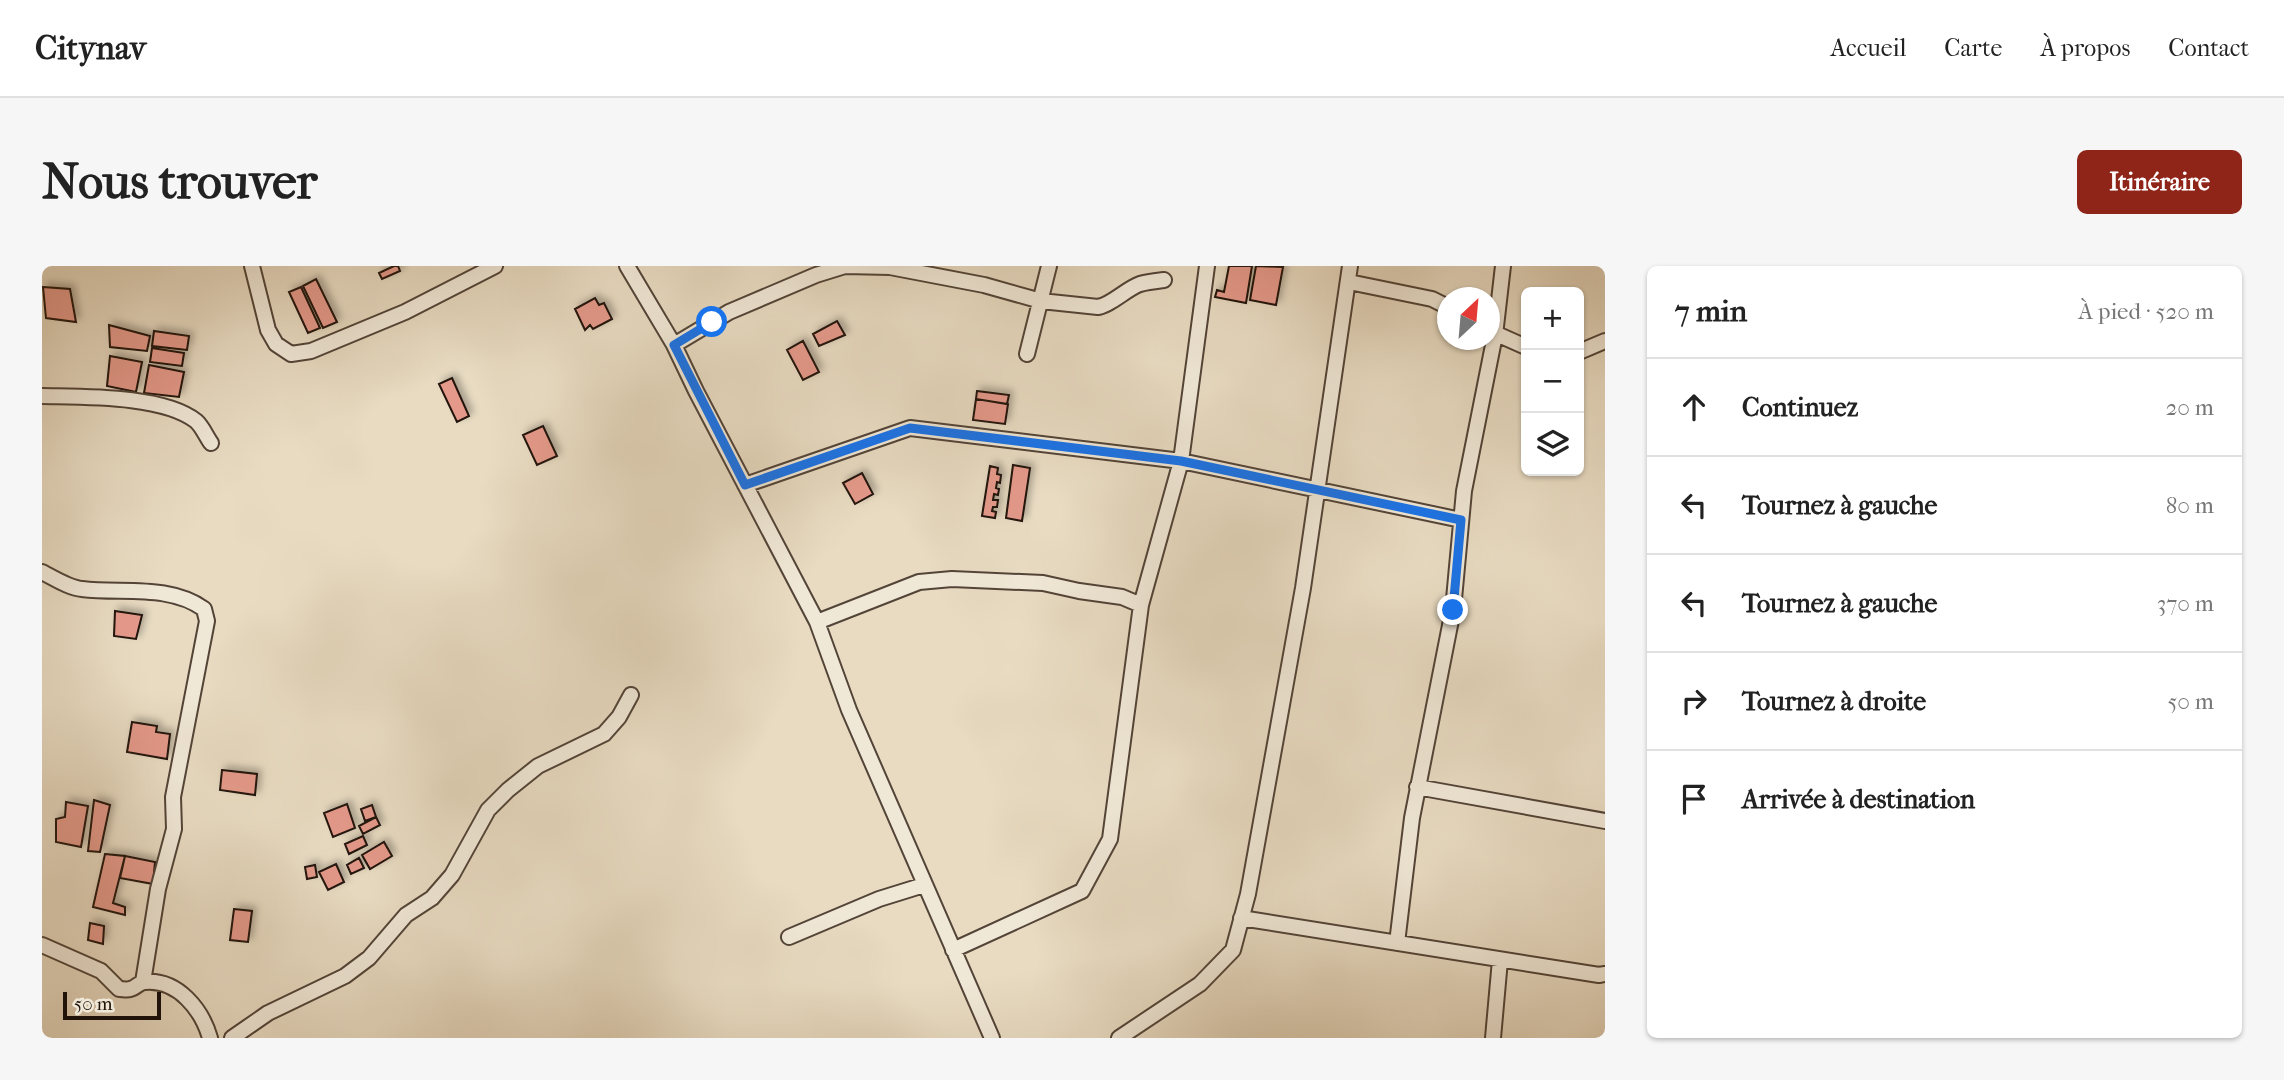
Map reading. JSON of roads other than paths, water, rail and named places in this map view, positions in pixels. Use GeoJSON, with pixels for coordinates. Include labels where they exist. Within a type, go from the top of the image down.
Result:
{"type":"FeatureCollection","features":[{"type":"Feature","properties":{"kind":"street"},"geometry":{"type":"LineString","coordinates":[[252,266],[268,330],[276,344],[291,354],[311,351],[405,312],[495,266]]}},
{"type":"Feature","properties":{"kind":"street"},"geometry":{"type":"LineString","coordinates":[[627,266],[674,345],[817,622],[849,710],[992,1038]]}},
{"type":"Feature","properties":{"kind":"street"},"geometry":{"type":"LineString","coordinates":[[674,345],[729,312],[824,269],[845,266],[890,267],[984,285],[1041,301],[1103,306],[1139,284],[1164,280]]}},
{"type":"Feature","properties":{"kind":"street"},"geometry":{"type":"LineString","coordinates":[[1027,354],[1049,266]]}},
{"type":"Feature","properties":{"kind":"street"},"geometry":{"type":"LineString","coordinates":[[953,950],[1082,891],[1110,839],[1141,605],[1181,461],[1206,266]]}},
{"type":"Feature","properties":{"kind":"street"},"geometry":{"type":"LineString","coordinates":[[1119,1038],[1200,984],[1233,950],[1248,894],[1296,628],[1350,266]]}},
{"type":"Feature","properties":{"kind":"street"},"geometry":{"type":"LineString","coordinates":[[1500,287],[1503,266]]}},
{"type":"Feature","properties":{"kind":"street"},"geometry":{"type":"LineString","coordinates":[[1349,282],[1437,302]]}},
{"type":"Feature","properties":{"kind":"street"},"geometry":{"type":"LineString","coordinates":[[1500,336],[1521,345]]}},
{"type":"Feature","properties":{"kind":"street"},"geometry":{"type":"LineString","coordinates":[[1584,350],[1605,341]]}},
{"type":"Feature","properties":{"kind":"street"},"geometry":{"type":"LineString","coordinates":[[1397,943],[1412,818],[1453,610],[1464,491],[1489,350]]}},
{"type":"Feature","properties":{"kind":"street"},"geometry":{"type":"LineString","coordinates":[[42,396],[101,397],[178,410],[198,422],[211,443]]}},
{"type":"Feature","properties":{"kind":"street"},"geometry":{"type":"LineString","coordinates":[[745,485],[910,428],[1181,461],[1461,520]]}},
{"type":"Feature","properties":{"kind":"street"},"geometry":{"type":"LineString","coordinates":[[42,572],[79,589],[167,594],[195,603],[204,609],[207,621],[173,797],[174,829],[158,889],[142,982]]}},
{"type":"Feature","properties":{"kind":"street"},"geometry":{"type":"LineString","coordinates":[[817,622],[919,582],[952,579],[1044,583],[1122,597],[1141,605]]}},
{"type":"Feature","properties":{"kind":"street"},"geometry":{"type":"LineString","coordinates":[[232,1038],[268,1013],[345,976],[369,958],[407,915],[432,898],[452,875],[488,810],[538,766],[604,734],[619,717],[631,695]]}},
{"type":"Feature","properties":{"kind":"street"},"geometry":{"type":"LineString","coordinates":[[1417,787],[1605,821]]}},
{"type":"Feature","properties":{"kind":"street"},"geometry":{"type":"LineString","coordinates":[[789,937],[878,899],[924,885]]}},
{"type":"Feature","properties":{"kind":"street"},"geometry":{"type":"LineString","coordinates":[[1241,918],[1605,975]]}},
{"type":"Feature","properties":{"kind":"street"},"geometry":{"type":"LineString","coordinates":[[42,945],[101,971],[119,989],[130,989],[142,982],[162,984],[185,996],[200,1013],[210,1038]]}},
{"type":"Feature","properties":{"kind":"street"},"geometry":{"type":"LineString","coordinates":[[1493,1038],[1500,960]]}}]}
